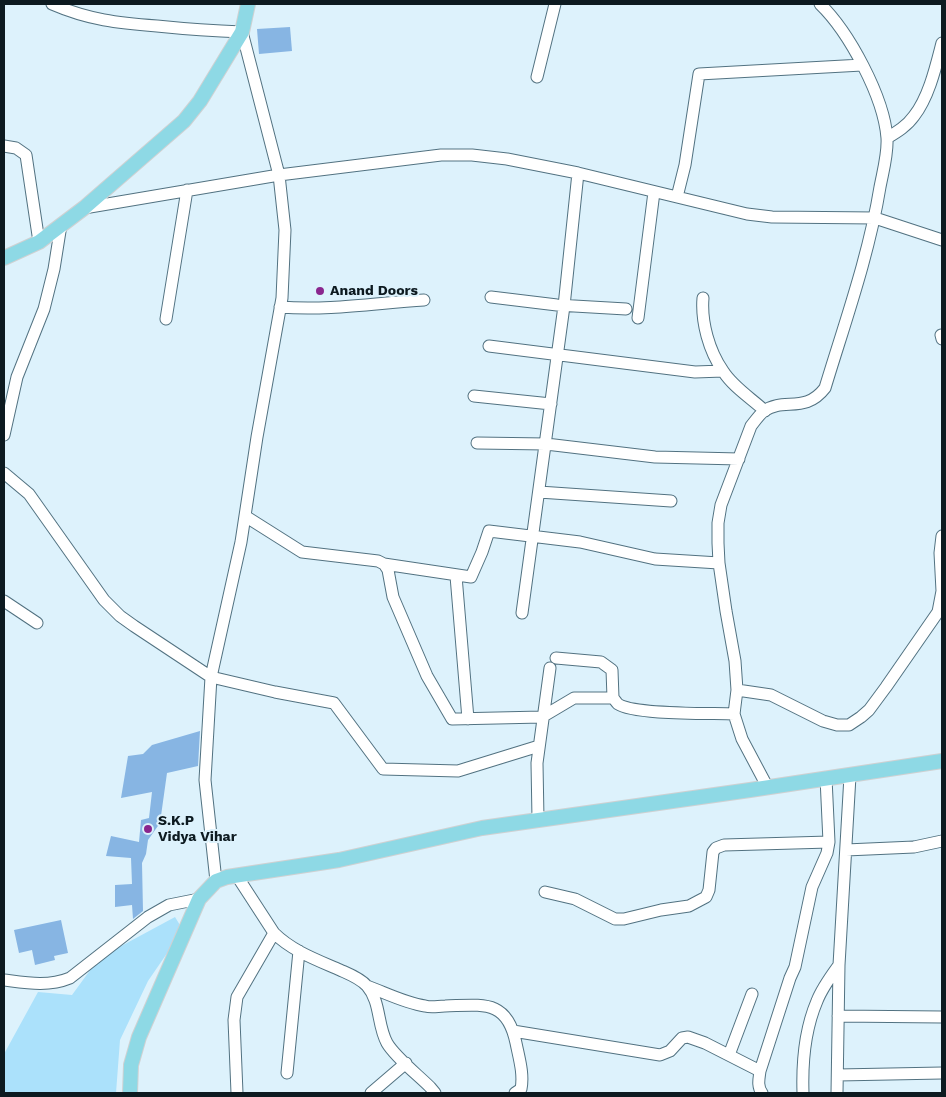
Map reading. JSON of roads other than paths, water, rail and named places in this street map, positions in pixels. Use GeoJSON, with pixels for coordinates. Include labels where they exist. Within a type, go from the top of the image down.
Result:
{"type":"FeatureCollection","features":[{"type":"Feature","properties":{"kind":"main road"},"geometry":{"type":"LineString","coordinates":[[4,258],[39,242],[84,208],[184,121],[200,101],[242,32],[248,4]]}},
{"type":"Feature","properties":{"kind":"main road"},"geometry":{"type":"LineString","coordinates":[[130,1093],[131,1065],[139,1036],[199,899],[216,881],[339,860],[442,835],[538,819],[768,788],[942,761]]}},
{"type":"Feature","properties":{"kind":"street"},"geometry":{"type":"LineString","coordinates":[[52,4],[83,16],[107,22],[242,32],[278,175],[285,230],[283,286],[241,542],[211,677],[205,780],[216,881]]}},
{"type":"Feature","properties":{"kind":"street"},"geometry":{"type":"LineString","coordinates":[[537,77],[555,4]]}},
{"type":"Feature","properties":{"kind":"street"},"geometry":{"type":"LineString","coordinates":[[768,788],[742,739],[734,714],[737,690],[735,661],[719,563],[718,523],[721,505],[751,426],[765,411],[777,406],[798,405],[810,402],[820,395],[825,388],[875,218],[886,154],[887,138],[878,100],[849,38],[820,4]]}},
{"type":"Feature","properties":{"kind":"street"},"geometry":{"type":"LineString","coordinates":[[887,138],[909,122],[919,109],[934,74],[942,43]]}},
{"type":"Feature","properties":{"kind":"street"},"geometry":{"type":"LineString","coordinates":[[676,198],[685,165],[699,74],[862,65]]}},
{"type":"Feature","properties":{"kind":"street"},"geometry":{"type":"LineString","coordinates":[[4,146],[16,148],[26,155],[39,242]]}},
{"type":"Feature","properties":{"kind":"street"},"geometry":{"type":"LineString","coordinates":[[84,208],[278,175],[440,155],[472,155],[578,173],[747,214],[772,217],[875,218],[942,240]]}},
{"type":"Feature","properties":{"kind":"street"},"geometry":{"type":"LineString","coordinates":[[522,613],[552,404],[578,173]]}},
{"type":"Feature","properties":{"kind":"street"},"geometry":{"type":"LineString","coordinates":[[166,319],[187,190]]}},
{"type":"Feature","properties":{"kind":"street"},"geometry":{"type":"LineString","coordinates":[[638,318],[654,192]]}},
{"type":"Feature","properties":{"kind":"street"},"geometry":{"type":"LineString","coordinates":[[4,435],[7,400],[44,309],[54,270],[61,225]]}},
{"type":"Feature","properties":{"kind":"street"},"geometry":{"type":"LineString","coordinates":[[491,297],[564,306],[626,309]]}},
{"type":"Feature","properties":{"kind":"street"},"geometry":{"type":"LineString","coordinates":[[703,298],[702,311],[704,322],[712,349],[723,371],[765,411]]}},
{"type":"Feature","properties":{"kind":"street"},"geometry":{"type":"LineString","coordinates":[[280,308],[323,309],[372,303],[424,300]]}},
{"type":"Feature","properties":{"kind":"street"},"geometry":{"type":"LineString","coordinates":[[489,346],[695,372],[723,371]]}},
{"type":"Feature","properties":{"kind":"street"},"geometry":{"type":"LineString","coordinates":[[474,396],[552,404]]}},
{"type":"Feature","properties":{"kind":"street"},"geometry":{"type":"LineString","coordinates":[[478,443],[546,444],[655,457],[739,458]]}},
{"type":"Feature","properties":{"kind":"street"},"geometry":{"type":"LineString","coordinates":[[4,473],[29,494],[104,600],[120,616],[211,677],[334,703],[383,769],[458,770],[539,746]]}},
{"type":"Feature","properties":{"kind":"street"},"geometry":{"type":"LineString","coordinates":[[539,492],[671,502]]}},
{"type":"Feature","properties":{"kind":"street"},"geometry":{"type":"LineString","coordinates":[[245,516],[302,552],[378,561],[384,564],[456,576],[471,577],[489,531],[580,542],[655,559],[719,563]]}},
{"type":"Feature","properties":{"kind":"street"},"geometry":{"type":"LineString","coordinates":[[737,690],[771,695],[823,722],[837,725],[849,725],[869,710],[938,612],[942,580],[940,553],[942,536]]}},
{"type":"Feature","properties":{"kind":"street"},"geometry":{"type":"LineString","coordinates":[[384,564],[388,570],[393,597],[427,676],[452,719],[542,717],[574,698],[613,698]]}},
{"type":"Feature","properties":{"kind":"street"},"geometry":{"type":"LineString","coordinates":[[456,576],[468,718]]}},
{"type":"Feature","properties":{"kind":"street"},"geometry":{"type":"LineString","coordinates":[[4,601],[37,623]]}},
{"type":"Feature","properties":{"kind":"street"},"geometry":{"type":"LineString","coordinates":[[538,819],[537,763],[542,717],[553,663],[601,662],[607,664],[612,670],[613,698],[619,704],[646,711],[734,714]]}},
{"type":"Feature","properties":{"kind":"street"},"geometry":{"type":"LineString","coordinates":[[837,1093],[839,965],[850,776]]}},
{"type":"Feature","properties":{"kind":"street"},"geometry":{"type":"LineString","coordinates":[[762,1093],[758,1082],[760,1071],[795,967],[812,887],[827,853],[829,842],[826,778]]}},
{"type":"Feature","properties":{"kind":"street"},"geometry":{"type":"LineString","coordinates":[[846,850],[914,847],[942,841]]}},
{"type":"Feature","properties":{"kind":"street"},"geometry":{"type":"LineString","coordinates":[[545,892],[565,895],[615,919],[624,919],[661,910],[689,906],[706,897],[709,890],[713,852],[716,848],[724,845],[829,842]]}},
{"type":"Feature","properties":{"kind":"street"},"geometry":{"type":"LineString","coordinates":[[237,876],[274,933],[281,940],[299,951],[356,977],[367,986],[414,1004],[428,1007],[477,1005],[502,1012],[509,1020],[513,1031],[523,1079],[521,1089],[515,1093]]}},
{"type":"Feature","properties":{"kind":"street"},"geometry":{"type":"LineString","coordinates":[[4,980],[46,984],[58,983],[70,978],[148,918],[169,906],[199,899]]}},
{"type":"Feature","properties":{"kind":"street"},"geometry":{"type":"LineString","coordinates":[[237,1093],[234,1008],[237,997],[274,933]]}},
{"type":"Feature","properties":{"kind":"street"},"geometry":{"type":"LineString","coordinates":[[287,1072],[299,951]]}},
{"type":"Feature","properties":{"kind":"street"},"geometry":{"type":"LineString","coordinates":[[803,1093],[804,1058],[813,1011],[818,999],[839,965]]}},
{"type":"Feature","properties":{"kind":"street"},"geometry":{"type":"LineString","coordinates":[[367,986],[378,1006],[382,1033],[388,1045],[435,1093]]}},
{"type":"Feature","properties":{"kind":"street"},"geometry":{"type":"LineString","coordinates":[[729,1056],[752,994]]}},
{"type":"Feature","properties":{"kind":"street"},"geometry":{"type":"LineString","coordinates":[[838,1016],[942,1017]]}},
{"type":"Feature","properties":{"kind":"street"},"geometry":{"type":"LineString","coordinates":[[513,1031],[660,1055],[670,1051],[682,1038],[688,1037],[760,1071]]}},
{"type":"Feature","properties":{"kind":"street"},"geometry":{"type":"LineString","coordinates":[[371,1093],[406,1063]]}},
{"type":"Feature","properties":{"kind":"street"},"geometry":{"type":"LineString","coordinates":[[838,1075],[942,1073]]}},
{"type":"Feature","properties":{"kind":"place","name":"Anand Doors"},"geometry":{"type":"Point","coordinates":[320,291]}},
{"type":"Feature","properties":{"kind":"place","name":"S.K.P Vidya Vihar"},"geometry":{"type":"Point","coordinates":[148,829]}}]}
